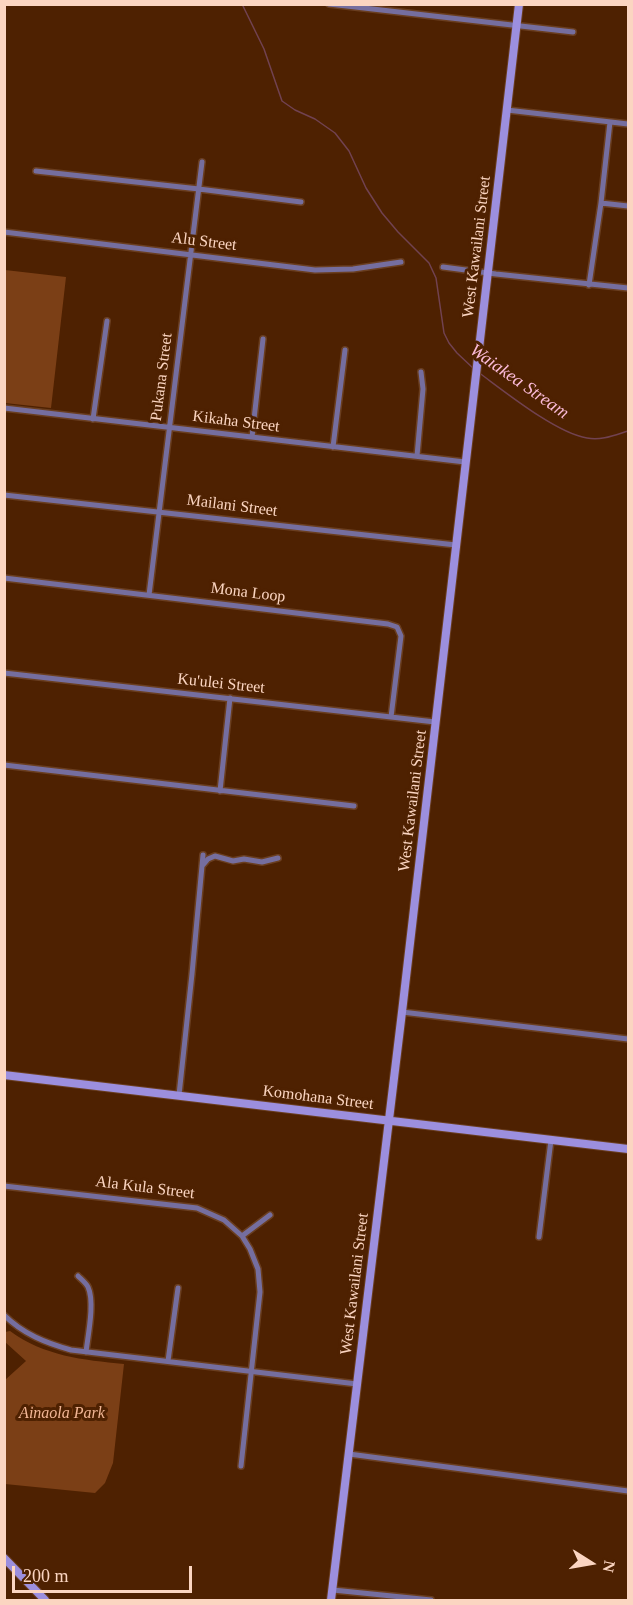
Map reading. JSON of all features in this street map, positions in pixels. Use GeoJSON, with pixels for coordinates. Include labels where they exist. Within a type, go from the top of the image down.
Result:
{"type":"FeatureCollection","features":[{"type":"Feature","properties":{"kind":"street"},"geometry":{"type":"LineString","coordinates":[[329,4],[573,32]]}},
{"type":"Feature","properties":{"kind":"street","name":"West Kawailani Street"},"geometry":{"type":"LineString","coordinates":[[331,1600],[519,4]]}},
{"type":"Feature","properties":{"kind":"street"},"geometry":{"type":"LineString","coordinates":[[507,110],[628,124]]}},
{"type":"Feature","properties":{"kind":"street"},"geometry":{"type":"LineString","coordinates":[[589,285],[610,122]]}},
{"type":"Feature","properties":{"kind":"street","name":"Pukana Street"},"geometry":{"type":"LineString","coordinates":[[149,594],[202,162]]}},
{"type":"Feature","properties":{"kind":"street"},"geometry":{"type":"LineString","coordinates":[[36,171],[301,202]]}},
{"type":"Feature","properties":{"kind":"street"},"geometry":{"type":"LineString","coordinates":[[601,203],[628,206]]}},
{"type":"Feature","properties":{"kind":"street","name":"Alu Street"},"geometry":{"type":"LineString","coordinates":[[4,232],[328,270],[401,262]]}},
{"type":"Feature","properties":{"kind":"street"},"geometry":{"type":"LineString","coordinates":[[443,267],[628,288]]}},
{"type":"Feature","properties":{"kind":"street"},"geometry":{"type":"LineString","coordinates":[[93,419],[107,321]]}},
{"type":"Feature","properties":{"kind":"street"},"geometry":{"type":"LineString","coordinates":[[252,437],[263,339]]}},
{"type":"Feature","properties":{"kind":"street"},"geometry":{"type":"LineString","coordinates":[[333,447],[345,350]]}},
{"type":"Feature","properties":{"kind":"street"},"geometry":{"type":"LineString","coordinates":[[417,456],[423,389],[421,372]]}},
{"type":"Feature","properties":{"kind":"street","name":"Kikaha Street"},"geometry":{"type":"LineString","coordinates":[[4,408],[465,462]]}},
{"type":"Feature","properties":{"kind":"street","name":"Mailani Street"},"geometry":{"type":"LineString","coordinates":[[4,495],[456,545]]}},
{"type":"Feature","properties":{"kind":"street","name":"Mona Loop"},"geometry":{"type":"LineString","coordinates":[[4,578],[149,594],[397,627],[401,636],[391,717]]}},
{"type":"Feature","properties":{"kind":"street","name":"Ku'ulei Street"},"geometry":{"type":"LineString","coordinates":[[4,673],[435,722]]}},
{"type":"Feature","properties":{"kind":"street"},"geometry":{"type":"LineString","coordinates":[[220,791],[230,698]]}},
{"type":"Feature","properties":{"kind":"street"},"geometry":{"type":"LineString","coordinates":[[4,765],[354,807]]}},
{"type":"Feature","properties":{"kind":"street"},"geometry":{"type":"LineString","coordinates":[[179,1095],[203,855]]}},
{"type":"Feature","properties":{"kind":"street"},"geometry":{"type":"LineString","coordinates":[[202,867],[208,859],[215,856],[233,861],[244,859],[262,862],[278,858]]}},
{"type":"Feature","properties":{"kind":"street"},"geometry":{"type":"LineString","coordinates":[[402,1012],[628,1039]]}},
{"type":"Feature","properties":{"kind":"street","name":"Komohana Street"},"geometry":{"type":"LineString","coordinates":[[4,1075],[628,1149]]}},
{"type":"Feature","properties":{"kind":"street"},"geometry":{"type":"LineString","coordinates":[[539,1237],[551,1140]]}},
{"type":"Feature","properties":{"kind":"street","name":"Ala Kula Street"},"geometry":{"type":"LineString","coordinates":[[4,1186],[197,1208],[224,1220],[242,1236],[258,1269],[260,1292],[241,1466]]}},
{"type":"Feature","properties":{"kind":"street"},"geometry":{"type":"LineString","coordinates":[[242,1236],[270,1215]]}},
{"type":"Feature","properties":{"kind":"street"},"geometry":{"type":"LineString","coordinates":[[78,1276],[88,1287],[91,1304],[86,1352]]}},
{"type":"Feature","properties":{"kind":"street"},"geometry":{"type":"LineString","coordinates":[[168,1361],[178,1288]]}},
{"type":"Feature","properties":{"kind":"street"},"geometry":{"type":"LineString","coordinates":[[6,1319],[48,1343],[86,1352],[357,1384]]}},
{"type":"Feature","properties":{"kind":"street"},"geometry":{"type":"LineString","coordinates":[[349,1454],[628,1491]]}},
{"type":"Feature","properties":{"kind":"street"},"geometry":{"type":"LineString","coordinates":[[4,1558],[45,1600]]}},
{"type":"Feature","properties":{"kind":"street"},"geometry":{"type":"LineString","coordinates":[[333,1590],[431,1600]]}},
{"type":"Feature","properties":{"kind":"green space"},"geometry":{"type":"Polygon","coordinates":[[[5,270],[66,277],[51,408],[5,403],[5,270]]]}},
{"type":"Feature","properties":{"kind":"green space","name":"Ainaola Park"},"geometry":{"type":"Polygon","coordinates":[[[10,1331],[50,1351],[79,1358],[124,1364],[113,1463],[105,1483],[95,1493],[5,1484],[5,1380],[26,1361],[5,1342],[5,1332],[10,1331]]]}},
{"type":"Feature","properties":{"kind":"waterway","name":"Waiakea Stream"},"geometry":{"type":"LineString","coordinates":[[242,4],[264,49],[282,101],[335,133],[349,151],[366,188],[382,213],[429,263],[436,278],[444,333],[457,353],[474,369]]}},
{"type":"Feature","properties":{"kind":"waterway","name":"Waiakea Stream"},"geometry":{"type":"LineString","coordinates":[[478,372],[546,420],[574,435],[597,439],[628,431]]}}]}
